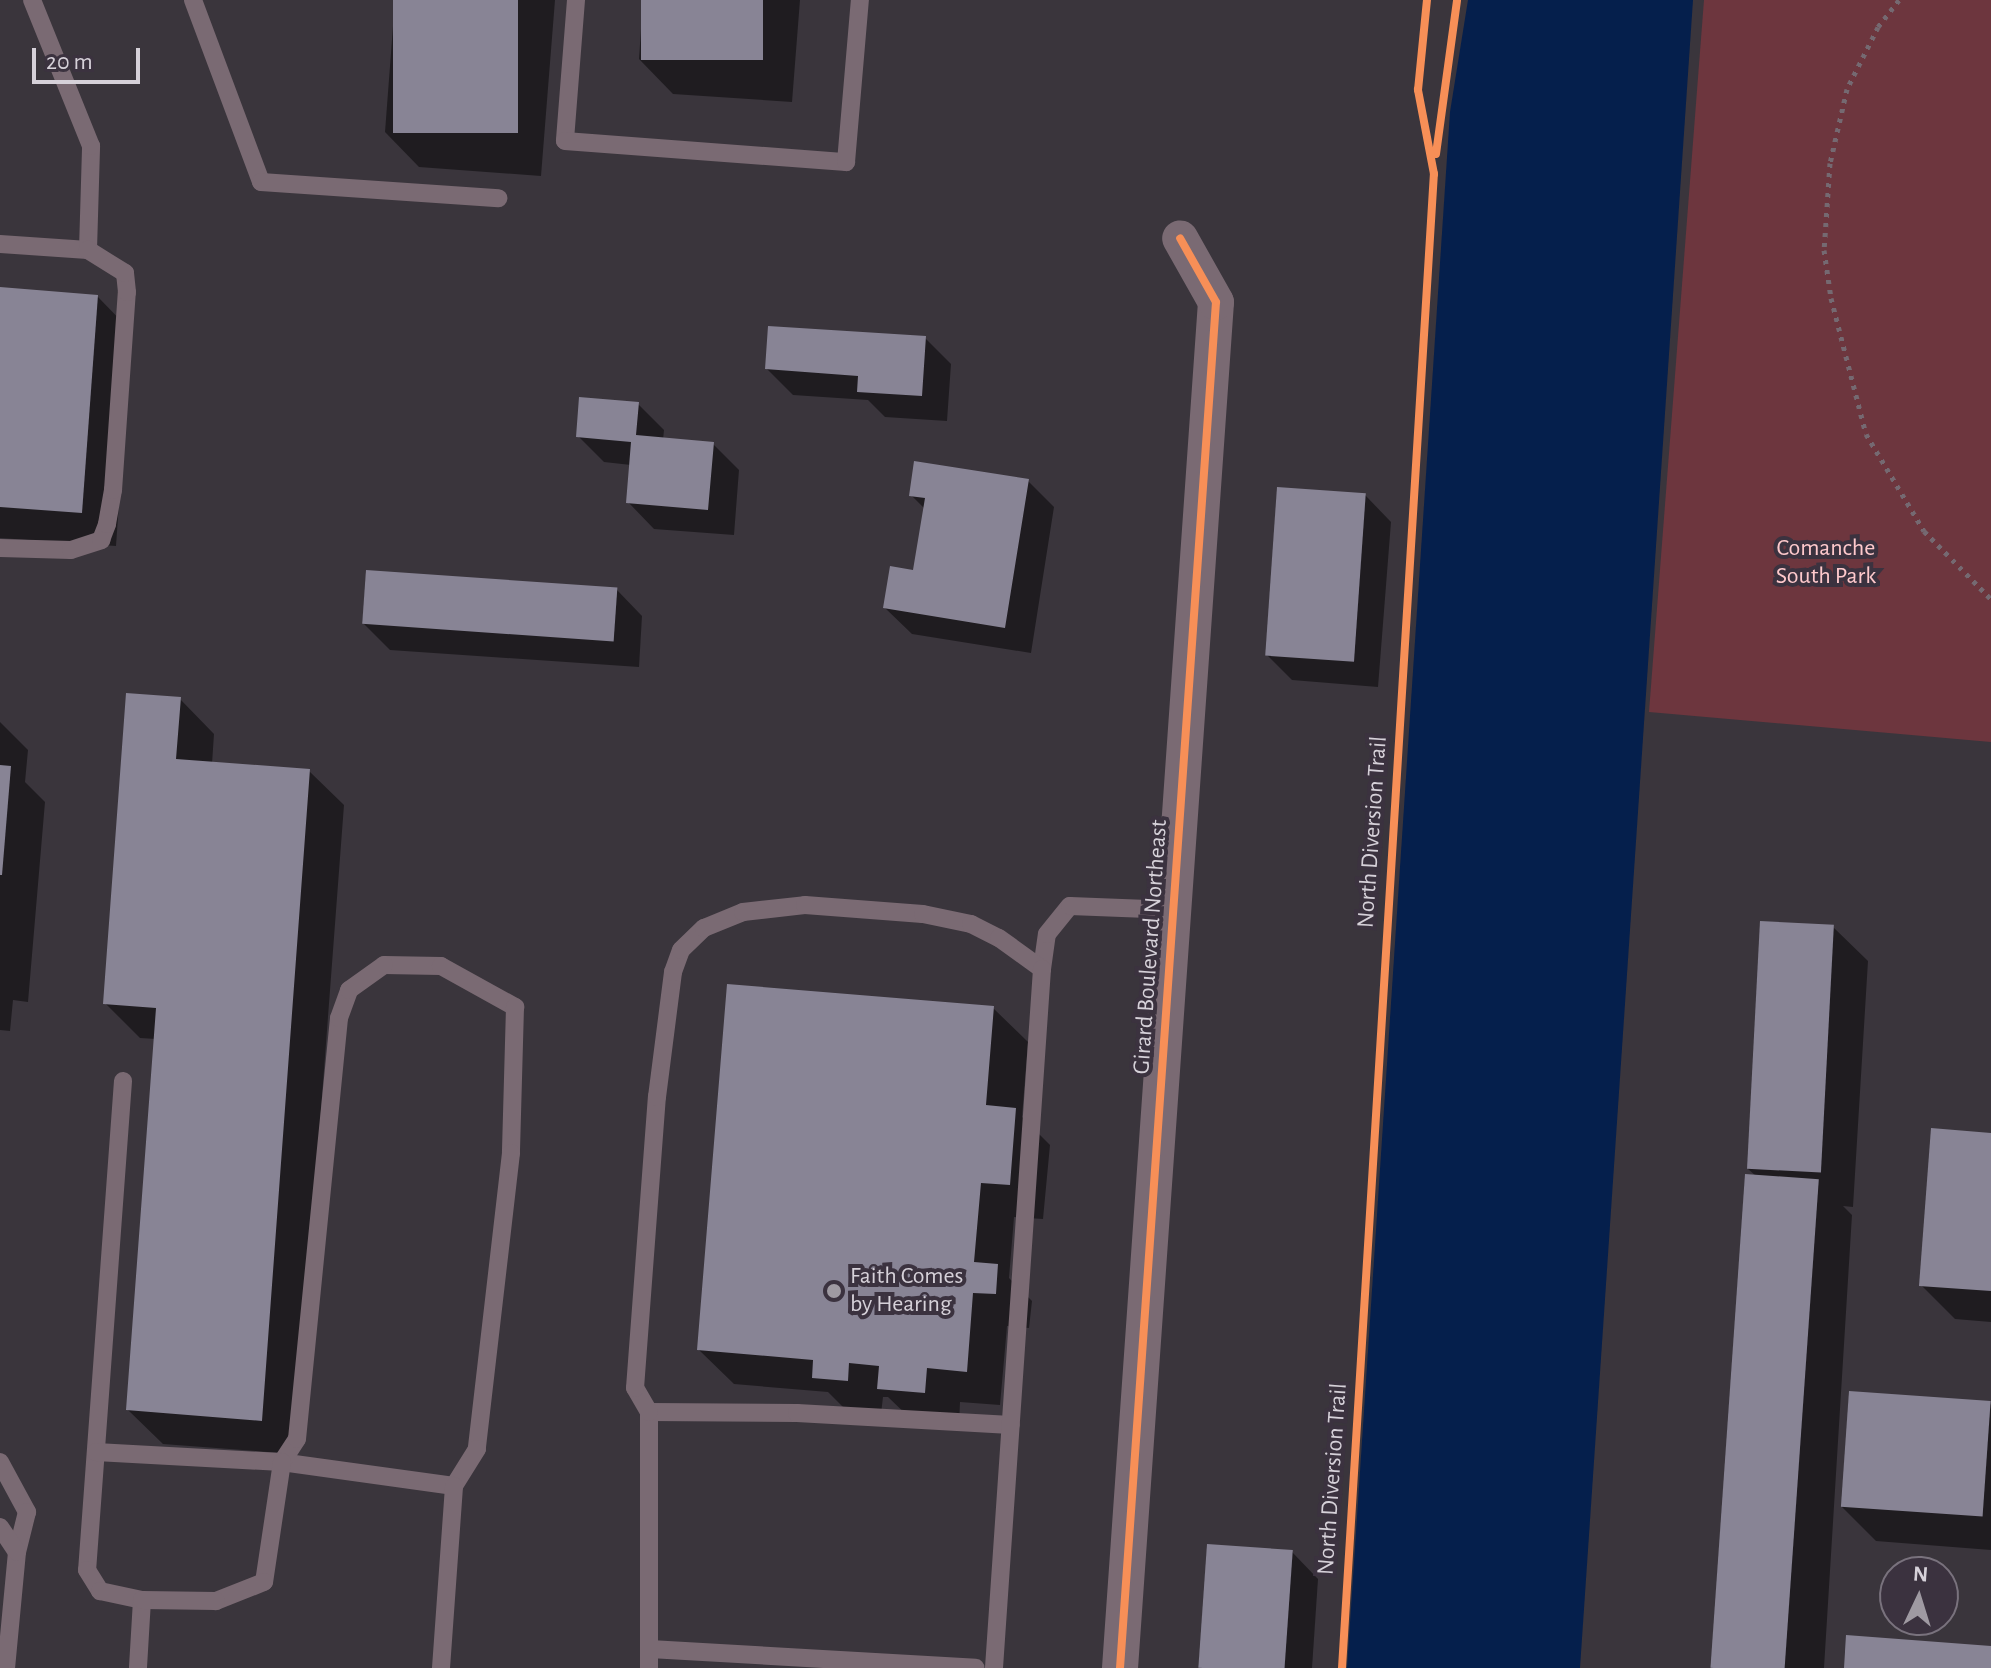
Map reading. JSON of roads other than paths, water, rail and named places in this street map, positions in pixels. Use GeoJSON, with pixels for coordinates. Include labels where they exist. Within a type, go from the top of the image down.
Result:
{"type":"FeatureCollection","features":[{"type":"Feature","properties":{"kind":"street","name":"Girard Boulevard Northeast"},"geometry":{"type":"LineString","coordinates":[[1120,1668],[1216,302],[1180,238]]}},
{"type":"Feature","properties":{"kind":"lane"},"geometry":{"type":"LineString","coordinates":[[32,0],[91,146],[88,250]]}},
{"type":"Feature","properties":{"kind":"lane"},"geometry":{"type":"LineString","coordinates":[[193,0],[261,182],[498,198]]}},
{"type":"Feature","properties":{"kind":"lane"},"geometry":{"type":"LineString","coordinates":[[576,0],[565,141],[846,162],[860,0]]}},
{"type":"Feature","properties":{"kind":"lane"},"geometry":{"type":"LineString","coordinates":[[0,244],[88,250],[125,273],[127,292],[113,490],[101,540],[71,550],[0,548]]}},
{"type":"Feature","properties":{"kind":"lane"},"geometry":{"type":"LineString","coordinates":[[649,1668],[649,1412],[635,1388],[657,1097],[673,972],[681,950],[704,928],[743,912],[805,905],[923,914],[971,924],[999,938],[1042,969]]}},
{"type":"Feature","properties":{"kind":"lane"},"geometry":{"type":"LineString","coordinates":[[994,1668],[1042,969],[1047,934],[1070,906],[1174,910]]}},
{"type":"Feature","properties":{"kind":"lane"},"geometry":{"type":"LineString","coordinates":[[123,1081],[87,1570],[100,1591],[142,1600],[216,1601],[264,1582],[282,1462],[297,1439],[339,1018],[349,990],[384,965],[441,966],[515,1007],[511,1153],[477,1449],[454,1486],[441,1668]]}},
{"type":"Feature","properties":{"kind":"lane"},"geometry":{"type":"LineString","coordinates":[[649,1412],[797,1413],[1011,1425]]}},
{"type":"Feature","properties":{"kind":"lane"},"geometry":{"type":"LineString","coordinates":[[96,1452],[282,1462],[454,1486]]}},
{"type":"Feature","properties":{"kind":"lane"},"geometry":{"type":"LineString","coordinates":[[0,1462],[27,1512],[8,1553]]}},
{"type":"Feature","properties":{"kind":"lane"},"geometry":{"type":"LineString","coordinates":[[0,1527],[8,1553],[6,1668]]}},
{"type":"Feature","properties":{"kind":"lane"},"geometry":{"type":"LineString","coordinates":[[138,1668],[142,1600]]}},
{"type":"Feature","properties":{"kind":"lane"},"geometry":{"type":"LineString","coordinates":[[650,1649],[808,1664],[975,1668]]}},
{"type":"Feature","properties":{"kind":"water"},"geometry":{"type":"Polygon","coordinates":[[[1468,0],[1693,0],[1580,1668],[1347,1668],[1450,112],[1468,0]]]}},
{"type":"Feature","properties":{"kind":"place","name":"Faith Comes by Hearing"},"geometry":{"type":"Point","coordinates":[834,1291]}},
{"type":"Feature","properties":{"kind":"park label","name":"Comanche South Park"},"geometry":{"type":"Point","coordinates":[1826,563]}}]}
